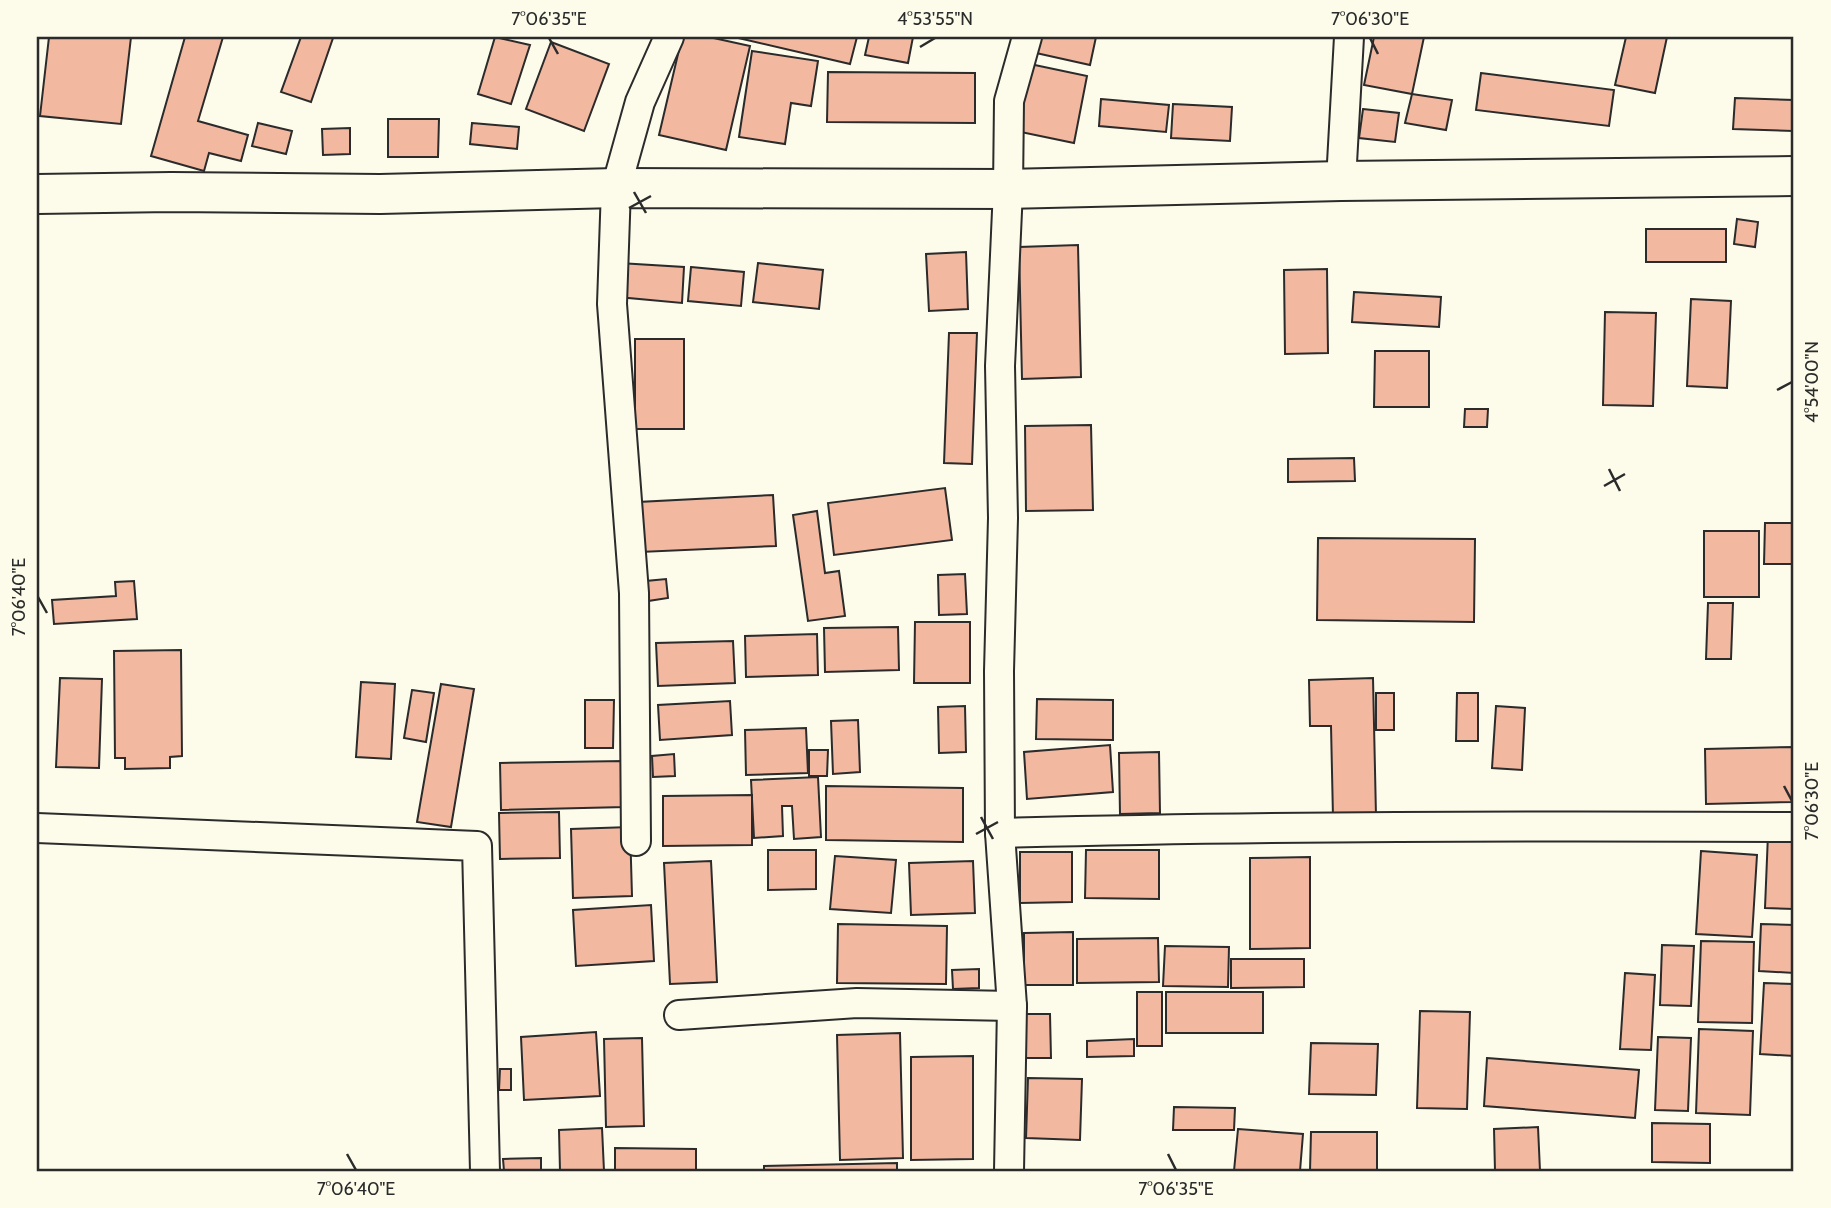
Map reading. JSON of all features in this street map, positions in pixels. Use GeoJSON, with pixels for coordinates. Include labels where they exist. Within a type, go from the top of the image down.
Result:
{"type":"FeatureCollection","features":[{"type":"Feature","properties":{"kind":"street"},"geometry":{"type":"LineString","coordinates":[[636,841],[634,593],[612,303],[616,188],[640,103],[668,37]]}},
{"type":"Feature","properties":{"kind":"street"},"geometry":{"type":"LineString","coordinates":[[1009,1171],[1012,1006],[1000,833],[999,671],[1003,518],[1000,366],[1009,101],[1027,37]]}},
{"type":"Feature","properties":{"kind":"street"},"geometry":{"type":"LineString","coordinates":[[1341,181],[1349,37]]}},
{"type":"Feature","properties":{"kind":"street"},"geometry":{"type":"LineString","coordinates":[[37,194],[380,194],[616,188],[1008,189],[1341,181],[1794,176]]}},
{"type":"Feature","properties":{"kind":"street"},"geometry":{"type":"LineString","coordinates":[[1000,833],[1502,825],[1794,827]]}},
{"type":"Feature","properties":{"kind":"street"},"geometry":{"type":"LineString","coordinates":[[37,828],[477,846],[485,1171]]}},
{"type":"Feature","properties":{"kind":"street"},"geometry":{"type":"LineString","coordinates":[[679,1015],[857,1003],[1012,1006]]}},
{"type":"Feature","properties":{"kind":"building"},"geometry":{"type":"Polygon","coordinates":[[[49,37],[131,37],[121,124],[40,116],[49,37]]]}},
{"type":"Feature","properties":{"kind":"building"},"geometry":{"type":"Polygon","coordinates":[[[185,37],[223,37],[198,121],[248,135],[241,161],[209,153],[204,171],[151,156],[185,37]]]}},
{"type":"Feature","properties":{"kind":"building"},"geometry":{"type":"Polygon","coordinates":[[[301,37],[333,38],[311,102],[281,92],[301,37]]]}},
{"type":"Feature","properties":{"kind":"building"},"geometry":{"type":"Polygon","coordinates":[[[495,37],[530,45],[511,104],[478,94],[495,37]]]}},
{"type":"Feature","properties":{"kind":"building"},"geometry":{"type":"Polygon","coordinates":[[[682,37],[709,37],[750,46],[726,150],[659,135],[682,37]]]}},
{"type":"Feature","properties":{"kind":"building"},"geometry":{"type":"Polygon","coordinates":[[[734,37],[857,37],[850,64],[734,37]]]}},
{"type":"Feature","properties":{"kind":"building"},"geometry":{"type":"Polygon","coordinates":[[[869,37],[913,37],[908,63],[865,55],[869,37]]]}},
{"type":"Feature","properties":{"kind":"building"},"geometry":{"type":"Polygon","coordinates":[[[1040,37],[1096,37],[1090,65],[1036,53],[1040,37]]]}},
{"type":"Feature","properties":{"kind":"building"},"geometry":{"type":"Polygon","coordinates":[[[1374,37],[1424,37],[1412,94],[1364,85],[1374,37]]]}},
{"type":"Feature","properties":{"kind":"building"},"geometry":{"type":"Polygon","coordinates":[[[1626,37],[1667,37],[1655,93],[1615,85],[1626,37]]]}},
{"type":"Feature","properties":{"kind":"building"},"geometry":{"type":"Polygon","coordinates":[[[551,42],[609,64],[584,131],[526,109],[551,42]]]}},
{"type":"Feature","properties":{"kind":"building"},"geometry":{"type":"Polygon","coordinates":[[[752,51],[818,61],[811,106],[791,103],[785,144],[739,137],[752,51]]]}},
{"type":"Feature","properties":{"kind":"building"},"geometry":{"type":"Polygon","coordinates":[[[1030,64],[1087,76],[1074,143],[1016,131],[1030,64]]]}},
{"type":"Feature","properties":{"kind":"building"},"geometry":{"type":"Polygon","coordinates":[[[828,72],[975,73],[975,123],[827,122],[828,72]]]}},
{"type":"Feature","properties":{"kind":"building"},"geometry":{"type":"Polygon","coordinates":[[[1481,73],[1614,90],[1609,126],[1476,110],[1481,73]]]}},
{"type":"Feature","properties":{"kind":"building"},"geometry":{"type":"Polygon","coordinates":[[[1412,94],[1452,100],[1446,130],[1405,123],[1412,94]]]}},
{"type":"Feature","properties":{"kind":"building"},"geometry":{"type":"Polygon","coordinates":[[[1735,98],[1794,100],[1793,131],[1733,129],[1735,98]]]}},
{"type":"Feature","properties":{"kind":"building"},"geometry":{"type":"Polygon","coordinates":[[[1101,99],[1169,105],[1166,132],[1099,126],[1101,99]]]}},
{"type":"Feature","properties":{"kind":"building"},"geometry":{"type":"Polygon","coordinates":[[[1173,104],[1232,107],[1230,141],[1171,138],[1173,104]]]}},
{"type":"Feature","properties":{"kind":"building"},"geometry":{"type":"Polygon","coordinates":[[[1363,109],[1399,113],[1395,142],[1359,138],[1363,109]]]}},
{"type":"Feature","properties":{"kind":"building"},"geometry":{"type":"Polygon","coordinates":[[[388,119],[439,119],[438,157],[388,157],[388,119]]]}},
{"type":"Feature","properties":{"kind":"building"},"geometry":{"type":"Polygon","coordinates":[[[258,123],[292,131],[286,154],[252,146],[258,123]]]}},
{"type":"Feature","properties":{"kind":"building"},"geometry":{"type":"Polygon","coordinates":[[[472,123],[519,127],[517,149],[470,144],[472,123]]]}},
{"type":"Feature","properties":{"kind":"building"},"geometry":{"type":"Polygon","coordinates":[[[350,128],[350,154],[323,155],[322,129],[350,128]]]}},
{"type":"Feature","properties":{"kind":"building"},"geometry":{"type":"Polygon","coordinates":[[[1737,219],[1758,222],[1755,247],[1734,244],[1737,219]]]}},
{"type":"Feature","properties":{"kind":"building"},"geometry":{"type":"Polygon","coordinates":[[[1646,229],[1726,229],[1726,262],[1646,262],[1646,229]]]}},
{"type":"Feature","properties":{"kind":"building"},"geometry":{"type":"Polygon","coordinates":[[[1078,245],[1081,377],[1022,379],[1019,247],[1078,245]]]}},
{"type":"Feature","properties":{"kind":"building"},"geometry":{"type":"Polygon","coordinates":[[[966,252],[968,309],[929,311],[926,254],[966,252]]]}},
{"type":"Feature","properties":{"kind":"building"},"geometry":{"type":"Polygon","coordinates":[[[619,263],[684,267],[682,303],[618,297],[619,263]]]}},
{"type":"Feature","properties":{"kind":"building"},"geometry":{"type":"Polygon","coordinates":[[[758,263],[823,270],[819,309],[753,302],[758,263]]]}},
{"type":"Feature","properties":{"kind":"building"},"geometry":{"type":"Polygon","coordinates":[[[691,267],[744,272],[741,306],[688,301],[691,267]]]}},
{"type":"Feature","properties":{"kind":"building"},"geometry":{"type":"Polygon","coordinates":[[[1327,269],[1328,353],[1285,354],[1284,270],[1327,269]]]}},
{"type":"Feature","properties":{"kind":"building"},"geometry":{"type":"Polygon","coordinates":[[[1354,292],[1441,297],[1439,327],[1352,322],[1354,292]]]}},
{"type":"Feature","properties":{"kind":"building"},"geometry":{"type":"Polygon","coordinates":[[[1691,299],[1731,301],[1727,388],[1687,386],[1691,299]]]}},
{"type":"Feature","properties":{"kind":"building"},"geometry":{"type":"Polygon","coordinates":[[[1605,312],[1656,313],[1653,406],[1603,405],[1605,312]]]}},
{"type":"Feature","properties":{"kind":"building"},"geometry":{"type":"Polygon","coordinates":[[[949,333],[977,333],[972,464],[944,463],[949,333]]]}},
{"type":"Feature","properties":{"kind":"building"},"geometry":{"type":"Polygon","coordinates":[[[635,339],[684,339],[684,429],[635,429],[635,339]]]}},
{"type":"Feature","properties":{"kind":"building"},"geometry":{"type":"Polygon","coordinates":[[[1375,351],[1429,351],[1429,407],[1374,407],[1375,351]]]}},
{"type":"Feature","properties":{"kind":"building"},"geometry":{"type":"Polygon","coordinates":[[[1465,409],[1488,409],[1487,427],[1464,427],[1465,409]]]}},
{"type":"Feature","properties":{"kind":"building"},"geometry":{"type":"Polygon","coordinates":[[[1091,425],[1093,510],[1026,511],[1025,426],[1091,425]]]}},
{"type":"Feature","properties":{"kind":"building"},"geometry":{"type":"Polygon","coordinates":[[[1354,458],[1355,481],[1288,482],[1288,459],[1354,458]]]}},
{"type":"Feature","properties":{"kind":"building"},"geometry":{"type":"Polygon","coordinates":[[[945,488],[952,540],[834,555],[828,503],[945,488]]]}},
{"type":"Feature","properties":{"kind":"building"},"geometry":{"type":"Polygon","coordinates":[[[773,495],[776,546],[640,552],[638,502],[773,495]]]}},
{"type":"Feature","properties":{"kind":"building"},"geometry":{"type":"Polygon","coordinates":[[[817,511],[825,573],[839,571],[845,616],[808,621],[793,515],[817,511]]]}},
{"type":"Feature","properties":{"kind":"building"},"geometry":{"type":"Polygon","coordinates":[[[1765,523],[1794,523],[1794,564],[1764,564],[1765,523]]]}},
{"type":"Feature","properties":{"kind":"building"},"geometry":{"type":"Polygon","coordinates":[[[1704,531],[1759,531],[1759,597],[1704,597],[1704,531]]]}},
{"type":"Feature","properties":{"kind":"building"},"geometry":{"type":"Polygon","coordinates":[[[1318,538],[1475,539],[1474,622],[1317,620],[1318,538]]]}},
{"type":"Feature","properties":{"kind":"building"},"geometry":{"type":"Polygon","coordinates":[[[965,574],[967,614],[939,615],[938,575],[965,574]]]}},
{"type":"Feature","properties":{"kind":"building"},"geometry":{"type":"Polygon","coordinates":[[[666,579],[668,598],[648,601],[646,581],[666,579]]]}},
{"type":"Feature","properties":{"kind":"building"},"geometry":{"type":"Polygon","coordinates":[[[134,581],[137,619],[54,624],[52,600],[116,596],[115,582],[134,581]]]}},
{"type":"Feature","properties":{"kind":"building"},"geometry":{"type":"Polygon","coordinates":[[[1708,603],[1733,603],[1731,659],[1706,659],[1708,603]]]}},
{"type":"Feature","properties":{"kind":"building"},"geometry":{"type":"Polygon","coordinates":[[[915,622],[970,622],[970,683],[914,683],[915,622]]]}},
{"type":"Feature","properties":{"kind":"building"},"geometry":{"type":"Polygon","coordinates":[[[898,627],[899,670],[825,672],[824,628],[898,627]]]}},
{"type":"Feature","properties":{"kind":"building"},"geometry":{"type":"Polygon","coordinates":[[[817,634],[818,675],[746,677],[745,636],[817,634]]]}},
{"type":"Feature","properties":{"kind":"building"},"geometry":{"type":"Polygon","coordinates":[[[733,641],[735,683],[658,686],[656,643],[733,641]]]}},
{"type":"Feature","properties":{"kind":"building"},"geometry":{"type":"Polygon","coordinates":[[[181,650],[182,756],[170,757],[170,768],[125,769],[125,758],[115,758],[114,651],[181,650]]]}},
{"type":"Feature","properties":{"kind":"building"},"geometry":{"type":"Polygon","coordinates":[[[60,678],[102,679],[99,768],[56,767],[60,678]]]}},
{"type":"Feature","properties":{"kind":"building"},"geometry":{"type":"Polygon","coordinates":[[[1373,678],[1376,816],[1333,817],[1331,726],[1310,726],[1309,680],[1373,678]]]}},
{"type":"Feature","properties":{"kind":"building"},"geometry":{"type":"Polygon","coordinates":[[[361,682],[395,684],[391,759],[356,757],[361,682]]]}},
{"type":"Feature","properties":{"kind":"building"},"geometry":{"type":"Polygon","coordinates":[[[441,684],[474,689],[451,827],[417,822],[441,684]]]}},
{"type":"Feature","properties":{"kind":"building"},"geometry":{"type":"Polygon","coordinates":[[[412,690],[434,693],[426,742],[404,738],[412,690]]]}},
{"type":"Feature","properties":{"kind":"building"},"geometry":{"type":"Polygon","coordinates":[[[1376,693],[1394,693],[1394,730],[1376,730],[1376,693]]]}},
{"type":"Feature","properties":{"kind":"building"},"geometry":{"type":"Polygon","coordinates":[[[1457,693],[1478,693],[1478,741],[1456,741],[1457,693]]]}},
{"type":"Feature","properties":{"kind":"building"},"geometry":{"type":"Polygon","coordinates":[[[1037,699],[1113,700],[1113,740],[1036,739],[1037,699]]]}},
{"type":"Feature","properties":{"kind":"building"},"geometry":{"type":"Polygon","coordinates":[[[585,700],[614,700],[613,748],[585,748],[585,700]]]}},
{"type":"Feature","properties":{"kind":"building"},"geometry":{"type":"Polygon","coordinates":[[[730,701],[732,735],[660,740],[658,705],[730,701]]]}},
{"type":"Feature","properties":{"kind":"building"},"geometry":{"type":"Polygon","coordinates":[[[965,706],[966,752],[939,753],[938,707],[965,706]]]}},
{"type":"Feature","properties":{"kind":"building"},"geometry":{"type":"Polygon","coordinates":[[[1496,706],[1525,708],[1522,770],[1492,768],[1496,706]]]}},
{"type":"Feature","properties":{"kind":"building"},"geometry":{"type":"Polygon","coordinates":[[[858,720],[860,772],[833,774],[831,721],[858,720]]]}},
{"type":"Feature","properties":{"kind":"building"},"geometry":{"type":"Polygon","coordinates":[[[806,728],[808,773],[746,775],[745,730],[806,728]]]}},
{"type":"Feature","properties":{"kind":"building"},"geometry":{"type":"Polygon","coordinates":[[[1110,745],[1113,792],[1027,799],[1024,752],[1110,745]]]}},
{"type":"Feature","properties":{"kind":"building"},"geometry":{"type":"Polygon","coordinates":[[[1794,747],[1794,802],[1706,804],[1705,749],[1794,747]]]}},
{"type":"Feature","properties":{"kind":"building"},"geometry":{"type":"Polygon","coordinates":[[[809,750],[828,750],[827,776],[809,776],[809,750]]]}},
{"type":"Feature","properties":{"kind":"building"},"geometry":{"type":"Polygon","coordinates":[[[1159,752],[1160,813],[1120,814],[1119,753],[1159,752]]]}},
{"type":"Feature","properties":{"kind":"building"},"geometry":{"type":"Polygon","coordinates":[[[674,754],[675,776],[653,777],[652,756],[674,754]]]}},
{"type":"Feature","properties":{"kind":"building"},"geometry":{"type":"Polygon","coordinates":[[[624,761],[625,807],[501,810],[500,763],[624,761]]]}},
{"type":"Feature","properties":{"kind":"building"},"geometry":{"type":"Polygon","coordinates":[[[818,777],[821,837],[794,839],[792,806],[782,806],[783,836],[754,838],[751,780],[818,777]]]}},
{"type":"Feature","properties":{"kind":"building"},"geometry":{"type":"Polygon","coordinates":[[[826,786],[963,788],[963,842],[826,840],[826,786]]]}},
{"type":"Feature","properties":{"kind":"building"},"geometry":{"type":"Polygon","coordinates":[[[752,795],[752,845],[663,846],[663,796],[752,795]]]}},
{"type":"Feature","properties":{"kind":"building"},"geometry":{"type":"Polygon","coordinates":[[[559,812],[560,858],[500,859],[499,813],[559,812]]]}},
{"type":"Feature","properties":{"kind":"building"},"geometry":{"type":"Polygon","coordinates":[[[630,827],[632,896],[573,898],[571,829],[630,827]]]}},
{"type":"Feature","properties":{"kind":"building"},"geometry":{"type":"Polygon","coordinates":[[[1768,834],[1794,835],[1794,909],[1765,908],[1768,834]]]}},
{"type":"Feature","properties":{"kind":"building"},"geometry":{"type":"Polygon","coordinates":[[[768,850],[816,850],[816,889],[768,890],[768,850]]]}},
{"type":"Feature","properties":{"kind":"building"},"geometry":{"type":"Polygon","coordinates":[[[1086,850],[1159,850],[1159,899],[1085,898],[1086,850]]]}},
{"type":"Feature","properties":{"kind":"building"},"geometry":{"type":"Polygon","coordinates":[[[1701,851],[1757,855],[1752,937],[1696,934],[1701,851]]]}},
{"type":"Feature","properties":{"kind":"building"},"geometry":{"type":"Polygon","coordinates":[[[1020,852],[1072,852],[1072,902],[1020,903],[1020,852]]]}},
{"type":"Feature","properties":{"kind":"building"},"geometry":{"type":"Polygon","coordinates":[[[835,856],[896,860],[891,913],[830,909],[835,856]]]}},
{"type":"Feature","properties":{"kind":"building"},"geometry":{"type":"Polygon","coordinates":[[[1310,857],[1310,948],[1250,949],[1250,858],[1310,857]]]}},
{"type":"Feature","properties":{"kind":"building"},"geometry":{"type":"Polygon","coordinates":[[[711,861],[717,982],[670,984],[664,863],[711,861]]]}},
{"type":"Feature","properties":{"kind":"building"},"geometry":{"type":"Polygon","coordinates":[[[973,861],[975,913],[911,915],[909,863],[973,861]]]}},
{"type":"Feature","properties":{"kind":"building"},"geometry":{"type":"Polygon","coordinates":[[[651,905],[654,961],[576,966],[573,910],[651,905]]]}},
{"type":"Feature","properties":{"kind":"building"},"geometry":{"type":"Polygon","coordinates":[[[838,924],[947,926],[946,984],[837,983],[838,924]]]}},
{"type":"Feature","properties":{"kind":"building"},"geometry":{"type":"Polygon","coordinates":[[[1761,924],[1794,925],[1794,973],[1759,971],[1761,924]]]}},
{"type":"Feature","properties":{"kind":"building"},"geometry":{"type":"Polygon","coordinates":[[[1073,932],[1073,985],[1024,985],[1024,933],[1073,932]]]}},
{"type":"Feature","properties":{"kind":"building"},"geometry":{"type":"Polygon","coordinates":[[[1158,938],[1159,982],[1077,983],[1077,939],[1158,938]]]}},
{"type":"Feature","properties":{"kind":"building"},"geometry":{"type":"Polygon","coordinates":[[[1701,941],[1754,942],[1752,1023],[1698,1022],[1701,941]]]}},
{"type":"Feature","properties":{"kind":"building"},"geometry":{"type":"Polygon","coordinates":[[[1662,945],[1694,946],[1691,1006],[1660,1005],[1662,945]]]}},
{"type":"Feature","properties":{"kind":"building"},"geometry":{"type":"Polygon","coordinates":[[[1165,946],[1229,947],[1228,987],[1163,986],[1165,946]]]}},
{"type":"Feature","properties":{"kind":"building"},"geometry":{"type":"Polygon","coordinates":[[[1231,959],[1304,959],[1304,987],[1231,988],[1231,959]]]}},
{"type":"Feature","properties":{"kind":"building"},"geometry":{"type":"Polygon","coordinates":[[[979,969],[979,988],[953,989],[952,970],[979,969]]]}},
{"type":"Feature","properties":{"kind":"building"},"geometry":{"type":"Polygon","coordinates":[[[1625,973],[1655,975],[1651,1050],[1620,1049],[1625,973]]]}},
{"type":"Feature","properties":{"kind":"building"},"geometry":{"type":"Polygon","coordinates":[[[1764,983],[1794,984],[1794,1056],[1760,1054],[1764,983]]]}},
{"type":"Feature","properties":{"kind":"building"},"geometry":{"type":"Polygon","coordinates":[[[1137,992],[1162,992],[1162,1046],[1137,1046],[1137,992]]]}},
{"type":"Feature","properties":{"kind":"building"},"geometry":{"type":"Polygon","coordinates":[[[1166,992],[1263,992],[1263,1033],[1166,1033],[1166,992]]]}},
{"type":"Feature","properties":{"kind":"building"},"geometry":{"type":"Polygon","coordinates":[[[1420,1011],[1470,1012],[1467,1109],[1417,1108],[1420,1011]]]}},
{"type":"Feature","properties":{"kind":"building"},"geometry":{"type":"Polygon","coordinates":[[[1025,1014],[1050,1014],[1051,1058],[1026,1058],[1025,1014]]]}},
{"type":"Feature","properties":{"kind":"building"},"geometry":{"type":"Polygon","coordinates":[[[1699,1029],[1753,1031],[1750,1115],[1696,1113],[1699,1029]]]}},
{"type":"Feature","properties":{"kind":"building"},"geometry":{"type":"Polygon","coordinates":[[[596,1032],[600,1096],[524,1100],[521,1037],[596,1032]]]}},
{"type":"Feature","properties":{"kind":"building"},"geometry":{"type":"Polygon","coordinates":[[[900,1033],[903,1158],[840,1160],[837,1035],[900,1033]]]}},
{"type":"Feature","properties":{"kind":"building"},"geometry":{"type":"Polygon","coordinates":[[[1658,1037],[1691,1038],[1688,1111],[1655,1110],[1658,1037]]]}},
{"type":"Feature","properties":{"kind":"building"},"geometry":{"type":"Polygon","coordinates":[[[642,1038],[644,1126],[606,1127],[604,1039],[642,1038]]]}},
{"type":"Feature","properties":{"kind":"building"},"geometry":{"type":"Polygon","coordinates":[[[1134,1039],[1134,1056],[1087,1057],[1087,1041],[1134,1039]]]}},
{"type":"Feature","properties":{"kind":"building"},"geometry":{"type":"Polygon","coordinates":[[[1311,1043],[1378,1044],[1376,1095],[1309,1094],[1311,1043]]]}},
{"type":"Feature","properties":{"kind":"building"},"geometry":{"type":"Polygon","coordinates":[[[973,1056],[973,1159],[911,1160],[911,1057],[973,1056]]]}},
{"type":"Feature","properties":{"kind":"building"},"geometry":{"type":"Polygon","coordinates":[[[1487,1058],[1639,1070],[1635,1118],[1484,1106],[1487,1058]]]}},
{"type":"Feature","properties":{"kind":"building"},"geometry":{"type":"Polygon","coordinates":[[[500,1069],[511,1069],[511,1090],[499,1090],[500,1069]]]}},
{"type":"Feature","properties":{"kind":"building"},"geometry":{"type":"Polygon","coordinates":[[[1028,1078],[1082,1079],[1080,1140],[1026,1138],[1028,1078]]]}},
{"type":"Feature","properties":{"kind":"building"},"geometry":{"type":"Polygon","coordinates":[[[1174,1107],[1235,1108],[1234,1130],[1173,1130],[1174,1107]]]}},
{"type":"Feature","properties":{"kind":"building"},"geometry":{"type":"Polygon","coordinates":[[[1652,1123],[1710,1124],[1710,1163],[1652,1162],[1652,1123]]]}},
{"type":"Feature","properties":{"kind":"building"},"geometry":{"type":"Polygon","coordinates":[[[1538,1127],[1540,1171],[1495,1171],[1494,1129],[1538,1127]]]}},
{"type":"Feature","properties":{"kind":"building"},"geometry":{"type":"Polygon","coordinates":[[[602,1128],[604,1171],[560,1171],[559,1130],[602,1128]]]}},
{"type":"Feature","properties":{"kind":"building"},"geometry":{"type":"Polygon","coordinates":[[[1238,1129],[1303,1134],[1300,1171],[1234,1171],[1238,1129]]]}},
{"type":"Feature","properties":{"kind":"building"},"geometry":{"type":"Polygon","coordinates":[[[1311,1132],[1377,1132],[1377,1171],[1310,1171],[1311,1132]]]}},
{"type":"Feature","properties":{"kind":"building"},"geometry":{"type":"Polygon","coordinates":[[[615,1148],[696,1149],[696,1171],[615,1171],[615,1148]]]}},
{"type":"Feature","properties":{"kind":"building"},"geometry":{"type":"Polygon","coordinates":[[[541,1158],[541,1171],[504,1171],[503,1159],[541,1158]]]}},
{"type":"Feature","properties":{"kind":"building"},"geometry":{"type":"Polygon","coordinates":[[[897,1163],[897,1171],[764,1171],[764,1166],[897,1163]]]}}]}
